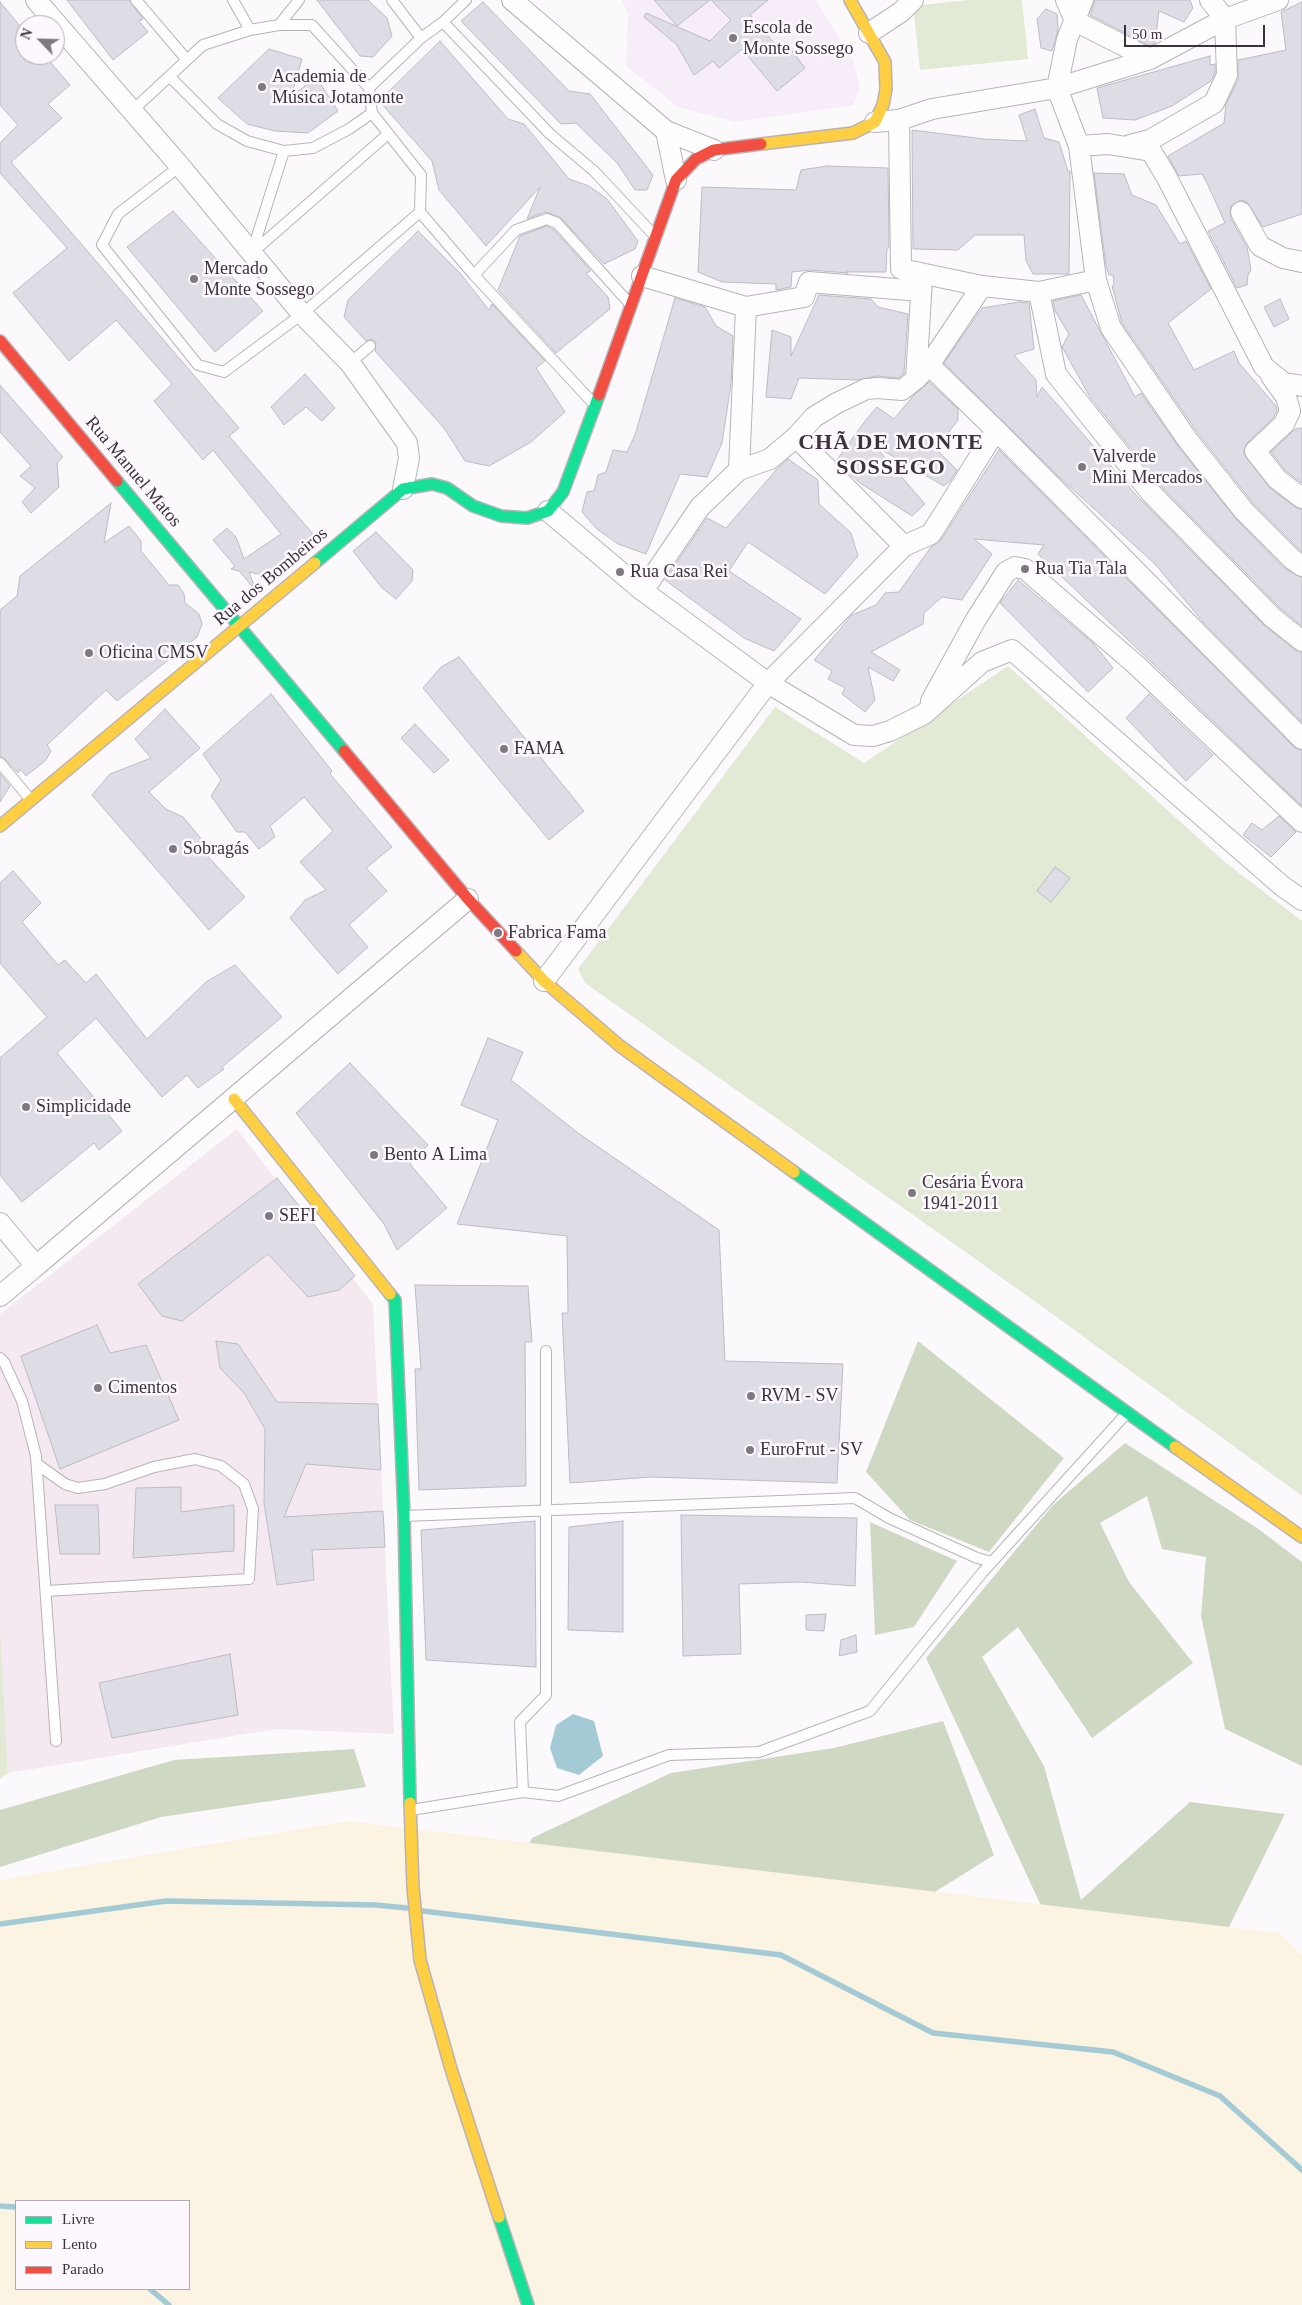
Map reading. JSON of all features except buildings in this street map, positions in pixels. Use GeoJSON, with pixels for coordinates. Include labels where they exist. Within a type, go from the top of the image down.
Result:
{"type":"FeatureCollection","features":[{"type":"Feature","properties":{"kind":"main road"},"geometry":{"type":"LineString","coordinates":[[403,489],[432,484],[440,486],[447,488],[473,506],[501,516],[527,518],[548,511],[563,492],[596,406],[676,180],[696,159],[714,150],[853,133],[875,122],[883,105],[886,89],[885,62],[850,0]]}},
{"type":"Feature","properties":{"kind":"main road","name":"Rua Manuel Matos"},"geometry":{"type":"LineString","coordinates":[[0,341],[468,899],[544,981],[620,1046],[1126,1413],[1302,1537]]}},
{"type":"Feature","properties":{"kind":"main road","name":"Rua dos Bombeiros"},"geometry":{"type":"LineString","coordinates":[[0,826],[403,489]]}},
{"type":"Feature","properties":{"kind":"main road"},"geometry":{"type":"LineString","coordinates":[[234,1099],[395,1300],[404,1516],[410,1810],[413,1887],[420,1960],[451,2069],[528,2305]]}},
{"type":"Feature","properties":{"kind":"street"},"geometry":{"type":"LineString","coordinates":[[36,0],[180,166],[302,314],[350,363],[407,443],[409,458],[403,489]]}},
{"type":"Feature","properties":{"kind":"street"},"geometry":{"type":"LineString","coordinates":[[512,0],[666,132],[714,150]]}},
{"type":"Feature","properties":{"kind":"street"},"geometry":{"type":"LineString","coordinates":[[869,33],[900,12],[913,0]]}},
{"type":"Feature","properties":{"kind":"street"},"geometry":{"type":"LineString","coordinates":[[1066,0],[1074,21],[1150,59]]}},
{"type":"Feature","properties":{"kind":"street"},"geometry":{"type":"LineString","coordinates":[[1083,0],[1067,39],[1057,88],[1079,146],[1096,280],[1111,328],[1187,439],[1244,511],[1292,559],[1302,566]]}},
{"type":"Feature","properties":{"kind":"street"},"geometry":{"type":"LineString","coordinates":[[1124,147],[1150,140],[1214,103],[1227,75],[1225,19],[1210,0]]}},
{"type":"Feature","properties":{"kind":"street"},"geometry":{"type":"LineString","coordinates":[[875,122],[899,120],[932,109],[1057,88],[1150,59],[1225,19],[1278,0]]}},
{"type":"Feature","properties":{"kind":"street"},"geometry":{"type":"LineString","coordinates":[[899,120],[901,269],[922,281]]}},
{"type":"Feature","properties":{"kind":"street"},"geometry":{"type":"LineString","coordinates":[[666,132],[676,180]]}},
{"type":"Feature","properties":{"kind":"street"},"geometry":{"type":"LineString","coordinates":[[1079,146],[1108,144],[1151,151],[1166,176],[1264,367],[1286,397],[1290,411],[1284,424],[1255,452],[1277,479],[1302,498]]}},
{"type":"Feature","properties":{"kind":"street"},"geometry":{"type":"LineString","coordinates":[[1241,212],[1260,246],[1283,258],[1302,262]]}},
{"type":"Feature","properties":{"kind":"street"},"geometry":{"type":"LineString","coordinates":[[642,276],[746,307],[804,297],[808,282],[922,281],[1039,292],[1096,280]]}},
{"type":"Feature","properties":{"kind":"street"},"geometry":{"type":"LineString","coordinates":[[922,281],[923,372]]}},
{"type":"Feature","properties":{"kind":"street"},"geometry":{"type":"LineString","coordinates":[[643,591],[700,508],[740,470],[770,459],[796,437],[814,417],[866,389],[902,390],[923,372],[982,286]]}},
{"type":"Feature","properties":{"kind":"street"},"geometry":{"type":"LineString","coordinates":[[1039,292],[1056,374],[1151,493],[1272,617],[1302,641]]}},
{"type":"Feature","properties":{"kind":"street"},"geometry":{"type":"LineString","coordinates":[[740,470],[746,307]]}},
{"type":"Feature","properties":{"kind":"street"},"geometry":{"type":"LineString","coordinates":[[1264,367],[1284,383],[1302,386]]}},
{"type":"Feature","properties":{"kind":"street"},"geometry":{"type":"LineString","coordinates":[[923,372],[996,430],[1302,739]]}},
{"type":"Feature","properties":{"kind":"street"},"geometry":{"type":"LineString","coordinates":[[544,981],[768,683],[904,546],[932,534],[996,430]]}},
{"type":"Feature","properties":{"kind":"street"},"geometry":{"type":"LineString","coordinates":[[796,437],[904,546]]}},
{"type":"Feature","properties":{"kind":"street"},"geometry":{"type":"LineString","coordinates":[[548,511],[643,591],[768,683],[854,735],[873,736],[890,731],[924,714],[982,662],[1012,650],[1282,886],[1302,900]]}},
{"type":"Feature","properties":{"kind":"street"},"geometry":{"type":"LineString","coordinates":[[924,714],[975,621],[1006,572],[1015,567],[1025,569],[1135,664],[1302,822]]}},
{"type":"Feature","properties":{"kind":"street"},"geometry":{"type":"LineString","coordinates":[[0,1296],[468,899]]}},
{"type":"Feature","properties":{"kind":"street"},"geometry":{"type":"LineString","coordinates":[[0,1223],[36,1266]]}},
{"type":"Feature","properties":{"kind":"lane"},"geometry":{"type":"LineString","coordinates":[[136,0],[186,60]]}},
{"type":"Feature","properties":{"kind":"lane"},"geometry":{"type":"LineString","coordinates":[[233,0],[250,30]]}},
{"type":"Feature","properties":{"kind":"lane"},"geometry":{"type":"LineString","coordinates":[[278,25],[299,0]]}},
{"type":"Feature","properties":{"kind":"lane"},"geometry":{"type":"LineString","coordinates":[[392,0],[421,38]]}},
{"type":"Feature","properties":{"kind":"lane"},"geometry":{"type":"LineString","coordinates":[[369,88],[421,38],[443,22],[466,0]]}},
{"type":"Feature","properties":{"kind":"lane"},"geometry":{"type":"LineString","coordinates":[[443,22],[550,134],[594,171],[656,237]]}},
{"type":"Feature","properties":{"kind":"lane"},"geometry":{"type":"LineString","coordinates":[[132,110],[170,77],[202,45],[250,30],[278,25],[312,25],[369,88],[372,113],[421,175],[420,212],[463,269],[474,275],[596,406]]}},
{"type":"Feature","properties":{"kind":"lane"},"geometry":{"type":"LineString","coordinates":[[170,77],[217,124],[246,141],[284,151],[313,148],[349,129],[372,113]]}},
{"type":"Feature","properties":{"kind":"lane"},"geometry":{"type":"LineString","coordinates":[[252,252],[388,134]]}},
{"type":"Feature","properties":{"kind":"lane"},"geometry":{"type":"LineString","coordinates":[[252,252],[284,151]]}},
{"type":"Feature","properties":{"kind":"lane"},"geometry":{"type":"LineString","coordinates":[[180,166],[118,214],[102,245],[198,365],[224,372],[302,314],[420,212]]}},
{"type":"Feature","properties":{"kind":"lane"},"geometry":{"type":"LineString","coordinates":[[474,275],[516,230],[547,219],[557,223],[632,306]]}},
{"type":"Feature","properties":{"kind":"lane"},"geometry":{"type":"LineString","coordinates":[[350,363],[370,346]]}},
{"type":"Feature","properties":{"kind":"lane"},"geometry":{"type":"LineString","coordinates":[[0,763],[31,800]]}},
{"type":"Feature","properties":{"kind":"lane"},"geometry":{"type":"LineString","coordinates":[[523,1792],[520,1722],[546,1695],[546,1352]]}},
{"type":"Feature","properties":{"kind":"lane"},"geometry":{"type":"LineString","coordinates":[[0,1358],[4,1362],[22,1401],[37,1464],[56,1741]]}},
{"type":"Feature","properties":{"kind":"lane"},"geometry":{"type":"LineString","coordinates":[[410,1810],[523,1792],[558,1796],[669,1755],[759,1752],[870,1711],[992,1562],[1126,1413]]}},
{"type":"Feature","properties":{"kind":"lane"},"geometry":{"type":"LineString","coordinates":[[37,1464],[65,1484],[78,1488],[104,1484],[154,1467],[195,1459],[220,1466],[244,1484],[253,1509],[249,1578],[46,1590]]}},
{"type":"Feature","properties":{"kind":"lane"},"geometry":{"type":"LineString","coordinates":[[404,1516],[855,1498],[889,1518],[977,1558],[992,1562]]}},
{"type":"Feature","properties":{"kind":"shaded area","name":"Escola de Monte Sossego"},"geometry":{"type":"Polygon","coordinates":[[[622,0],[816,0],[854,62],[860,87],[854,105],[735,122],[678,107],[626,66],[628,13],[622,0]]]}},
{"type":"Feature","properties":{"kind":"shaded area"},"geometry":{"type":"Polygon","coordinates":[[[237,1129],[373,1304],[394,1734],[276,1729],[8,1773],[0,1646],[0,1314],[237,1129]]]}},
{"type":"Feature","properties":{"kind":"green space"},"geometry":{"type":"Polygon","coordinates":[[[967,0],[1022,0],[1028,59],[920,70],[913,6],[967,0]]]}},
{"type":"Feature","properties":{"kind":"green space"},"geometry":{"type":"Polygon","coordinates":[[[1008,666],[1226,863],[1302,921],[1302,1496],[1029,1297],[585,983],[578,969],[775,707],[864,763],[1008,666]]]}},
{"type":"Feature","properties":{"kind":"green space"},"geometry":{"type":"Polygon","coordinates":[[[918,1341],[1064,1458],[989,1552],[910,1520],[866,1472],[918,1341]]]}},
{"type":"Feature","properties":{"kind":"green space"},"geometry":{"type":"Polygon","coordinates":[[[1125,1443],[1257,1528],[1302,1562],[1302,1766],[1225,1729],[1201,1616],[1206,1557],[1162,1549],[1147,1496],[1100,1523],[1129,1582],[1193,1663],[1092,1738],[1018,1627],[982,1657],[1044,1766],[1081,1900],[1190,1802],[1285,1814],[1224,1937],[1050,1925],[926,1658],[1053,1505],[1125,1443]]]}},
{"type":"Feature","properties":{"kind":"green space"},"geometry":{"type":"Polygon","coordinates":[[[870,1522],[957,1561],[914,1627],[875,1635],[870,1522]]]}},
{"type":"Feature","properties":{"kind":"green space"},"geometry":{"type":"Polygon","coordinates":[[[0,1630],[8,1773],[0,1779],[0,1630]]]}},
{"type":"Feature","properties":{"kind":"green space"},"geometry":{"type":"Polygon","coordinates":[[[943,1721],[994,1855],[882,1925],[498,1905],[532,1838],[671,1773],[834,1748],[943,1721]]]}},
{"type":"Feature","properties":{"kind":"green space"},"geometry":{"type":"Polygon","coordinates":[[[354,1749],[366,1787],[161,1817],[0,1867],[0,1810],[174,1760],[354,1749]]]}},
{"type":"Feature","properties":{"kind":"sand"},"geometry":{"type":"Polygon","coordinates":[[[348,1821],[1279,1933],[1302,1955],[1302,2305],[0,2305],[0,1880],[348,1821]]]}},
{"type":"Feature","properties":{"kind":"water"},"geometry":{"type":"Polygon","coordinates":[[[573,1714],[594,1721],[603,1756],[579,1775],[557,1768],[550,1748],[556,1725],[573,1714]]]}},
{"type":"Feature","properties":{"kind":"waterway"},"geometry":{"type":"LineString","coordinates":[[0,1924],[166,1901],[376,1905],[407,1908]]}},
{"type":"Feature","properties":{"kind":"waterway"},"geometry":{"type":"LineString","coordinates":[[423,1911],[781,1955],[933,2033],[1113,2052],[1220,2096],[1302,2170]]}},
{"type":"Feature","properties":{"kind":"waterway"},"geometry":{"type":"LineString","coordinates":[[0,2206],[15,2207]]}},
{"type":"Feature","properties":{"kind":"waterway"},"geometry":{"type":"LineString","coordinates":[[151,2290],[169,2305]]}},
{"type":"Feature","properties":{"kind":"traffic: fast"},"geometry":{"type":"LineString","coordinates":[[315,563],[403,489],[432,484],[447,488],[473,506],[501,516],[527,518],[548,511],[563,492],[599,395]]}},
{"type":"Feature","properties":{"kind":"traffic: fast"},"geometry":{"type":"LineString","coordinates":[[117,481],[344,751]]}},
{"type":"Feature","properties":{"kind":"traffic: fast"},"geometry":{"type":"LineString","coordinates":[[794,1172],[1175,1447]]}},
{"type":"Feature","properties":{"kind":"traffic: fast"},"geometry":{"type":"LineString","coordinates":[[390,1294],[395,1300],[404,1516],[410,1803]]}},
{"type":"Feature","properties":{"kind":"traffic: fast"},"geometry":{"type":"LineString","coordinates":[[499,2217],[528,2305]]}},
{"type":"Feature","properties":{"kind":"traffic: slow"},"geometry":{"type":"LineString","coordinates":[[761,144],[853,133],[875,122],[883,105],[886,89],[885,62],[850,0]]}},
{"type":"Feature","properties":{"kind":"traffic: slow"},"geometry":{"type":"LineString","coordinates":[[0,826],[315,563]]}},
{"type":"Feature","properties":{"kind":"traffic: slow"},"geometry":{"type":"LineString","coordinates":[[516,951],[544,981],[620,1046],[794,1172]]}},
{"type":"Feature","properties":{"kind":"traffic: slow"},"geometry":{"type":"LineString","coordinates":[[234,1099],[390,1294]]}},
{"type":"Feature","properties":{"kind":"traffic: slow"},"geometry":{"type":"LineString","coordinates":[[1175,1447],[1302,1537]]}},
{"type":"Feature","properties":{"kind":"traffic: slow"},"geometry":{"type":"LineString","coordinates":[[410,1803],[413,1887],[420,1960],[451,2069],[499,2217]]}},
{"type":"Feature","properties":{"kind":"traffic: jam"},"geometry":{"type":"LineString","coordinates":[[599,395],[676,180],[696,159],[714,150],[761,144]]}},
{"type":"Feature","properties":{"kind":"traffic: jam"},"geometry":{"type":"LineString","coordinates":[[0,341],[117,481]]}},
{"type":"Feature","properties":{"kind":"traffic: jam"},"geometry":{"type":"LineString","coordinates":[[344,751],[468,899],[516,951]]}},
{"type":"Feature","properties":{"kind":"place","name":"Escola de Monte Sossego"},"geometry":{"type":"Point","coordinates":[733,38]}},
{"type":"Feature","properties":{"kind":"place","name":"Academia de Música Jotamonte"},"geometry":{"type":"Point","coordinates":[262,87]}},
{"type":"Feature","properties":{"kind":"place","name":"Mercado Monte Sossego"},"geometry":{"type":"Point","coordinates":[194,279]}},
{"type":"Feature","properties":{"kind":"place","name":"Valverde Mini Mercados"},"geometry":{"type":"Point","coordinates":[1082,467]}},
{"type":"Feature","properties":{"kind":"place","name":"Rua Tia Tala"},"geometry":{"type":"Point","coordinates":[1025,569]}},
{"type":"Feature","properties":{"kind":"place","name":"Rua Casa Rei"},"geometry":{"type":"Point","coordinates":[620,572]}},
{"type":"Feature","properties":{"kind":"place","name":"Oficina CMSV"},"geometry":{"type":"Point","coordinates":[89,653]}},
{"type":"Feature","properties":{"kind":"place","name":"FAMA"},"geometry":{"type":"Point","coordinates":[504,749]}},
{"type":"Feature","properties":{"kind":"place","name":"Sobragás"},"geometry":{"type":"Point","coordinates":[173,849]}},
{"type":"Feature","properties":{"kind":"place","name":"Fabrica Fama"},"geometry":{"type":"Point","coordinates":[498,933]}},
{"type":"Feature","properties":{"kind":"place","name":"Simplicidade"},"geometry":{"type":"Point","coordinates":[26,1107]}},
{"type":"Feature","properties":{"kind":"place","name":"Bento A Lima"},"geometry":{"type":"Point","coordinates":[374,1155]}},
{"type":"Feature","properties":{"kind":"place","name":"Cesária Évora 1941-2011"},"geometry":{"type":"Point","coordinates":[912,1193]}},
{"type":"Feature","properties":{"kind":"place","name":"SEFI"},"geometry":{"type":"Point","coordinates":[269,1216]}},
{"type":"Feature","properties":{"kind":"place","name":"Cimentos"},"geometry":{"type":"Point","coordinates":[98,1388]}},
{"type":"Feature","properties":{"kind":"place","name":"RVM - SV"},"geometry":{"type":"Point","coordinates":[751,1396]}},
{"type":"Feature","properties":{"kind":"place","name":"EuroFrut - SV"},"geometry":{"type":"Point","coordinates":[750,1450]}},
{"type":"Feature","properties":{"kind":"district","name":"CHÃ DE MONTE SOSSEGO"},"geometry":{"type":"Point","coordinates":[891,456]}}]}
